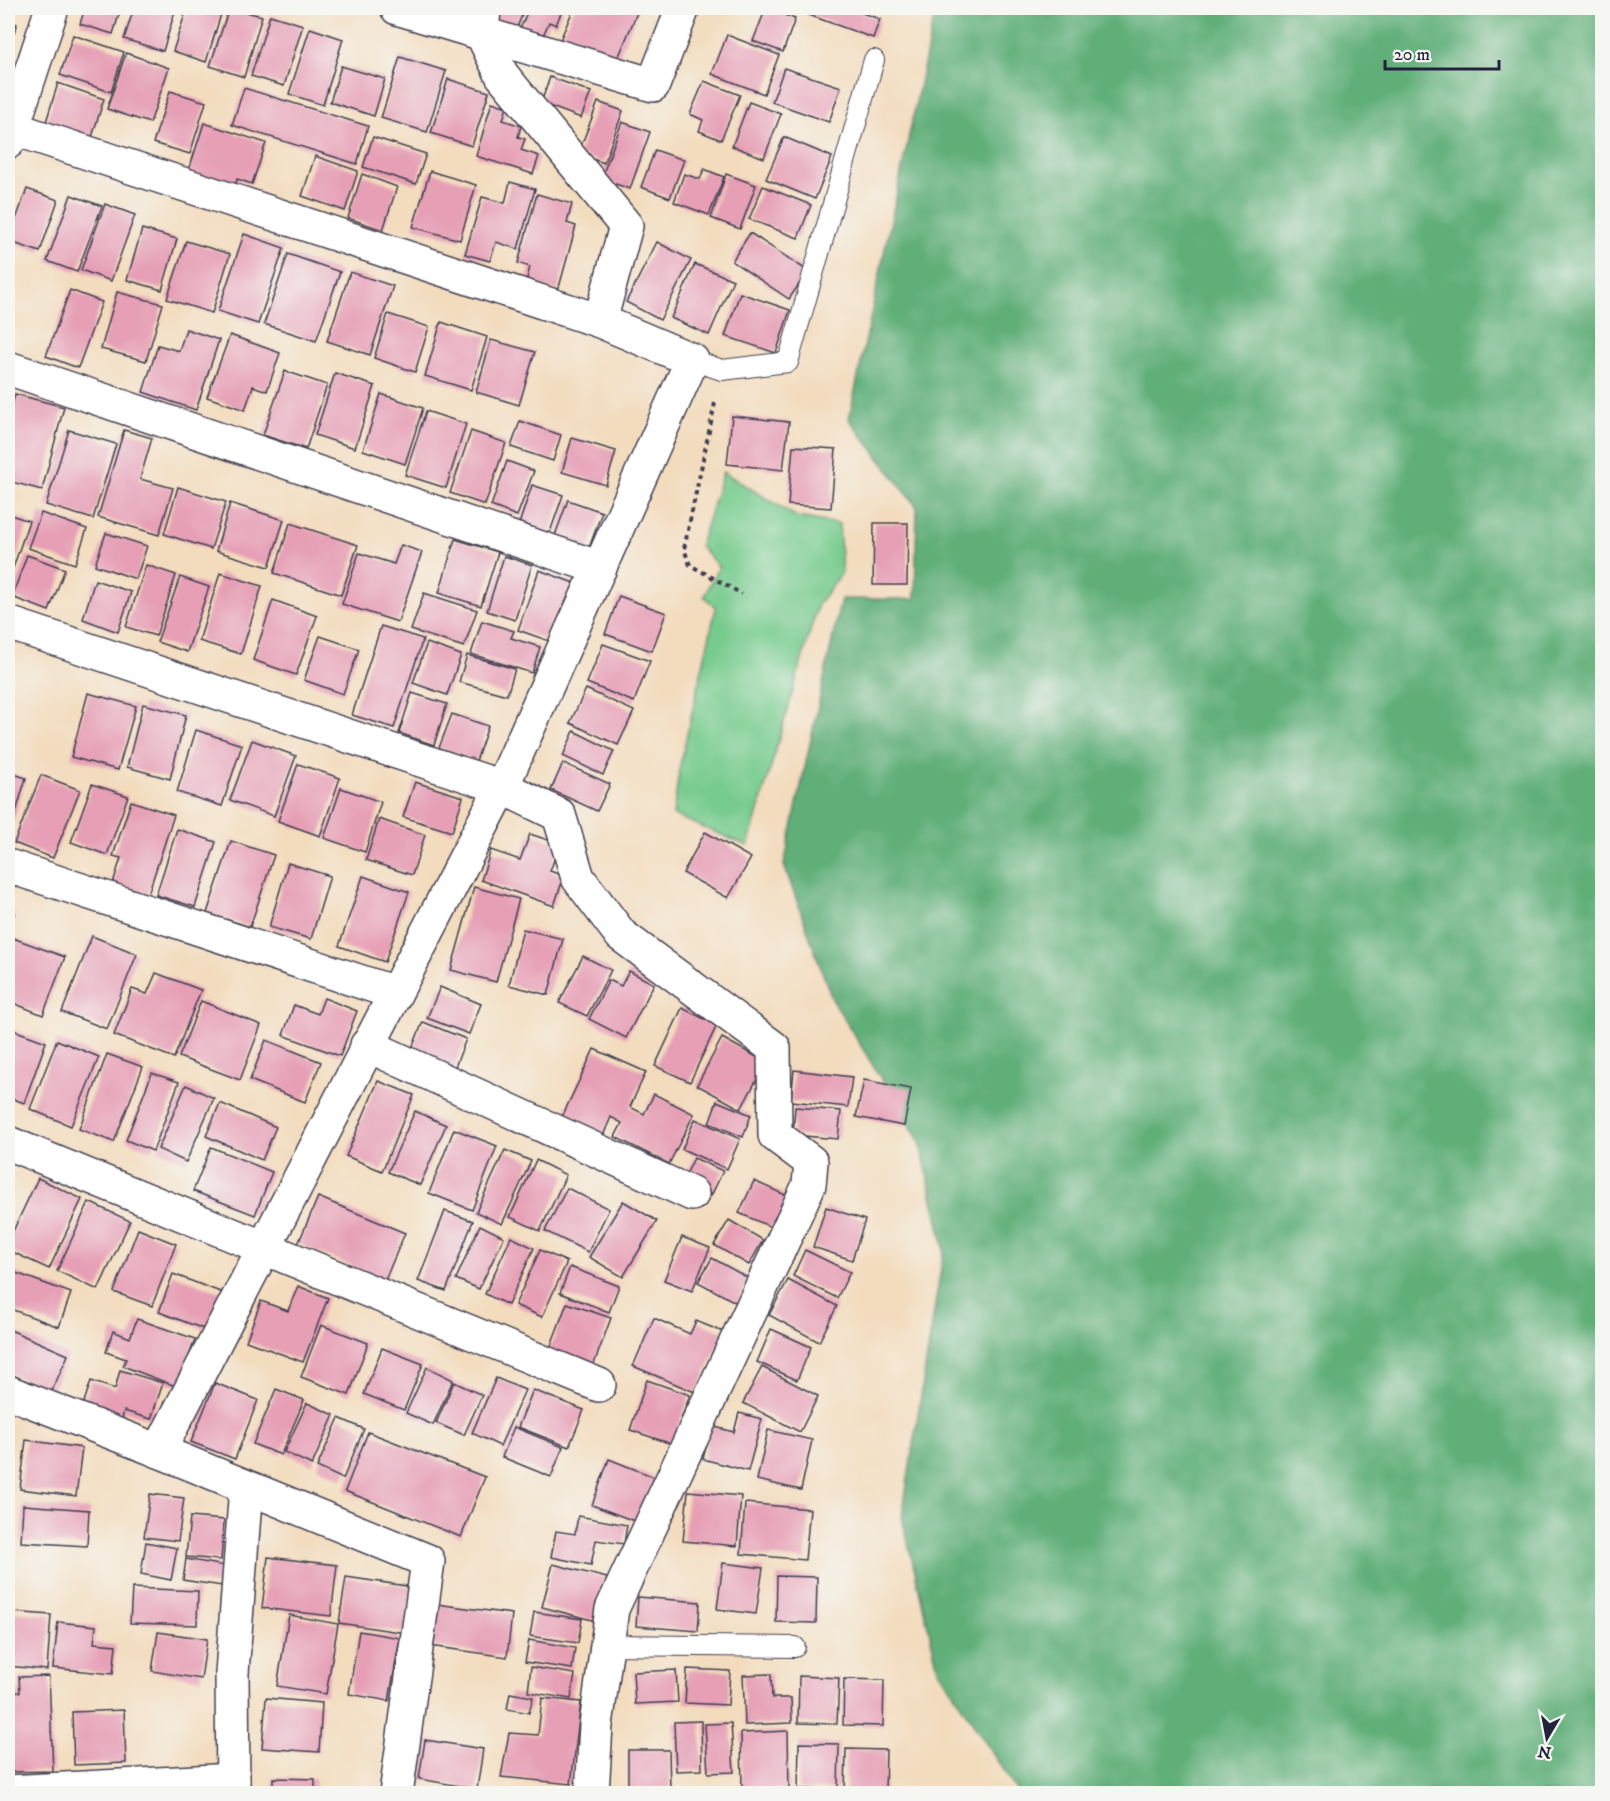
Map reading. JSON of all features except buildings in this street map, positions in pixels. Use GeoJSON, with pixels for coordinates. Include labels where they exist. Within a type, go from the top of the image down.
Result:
{"type":"FeatureCollection","features":[{"type":"Feature","properties":{"kind":"street"},"geometry":{"type":"LineString","coordinates":[[52,8],[10,135],[600,321],[707,365],[600,568],[502,787],[159,1451]]}},
{"type":"Feature","properties":{"kind":"street"},"geometry":{"type":"LineString","coordinates":[[397,8],[483,21],[653,85],[683,8]]}},
{"type":"Feature","properties":{"kind":"street"},"geometry":{"type":"LineString","coordinates":[[483,21],[502,75],[626,226],[600,321]]}},
{"type":"Feature","properties":{"kind":"street"},"geometry":{"type":"LineString","coordinates":[[8,368],[600,568]]}},
{"type":"Feature","properties":{"kind":"street"},"geometry":{"type":"LineString","coordinates":[[8,623],[502,787],[559,815],[578,878],[621,935],[774,1048],[775,1135],[811,1162],[809,1185],[612,1609],[596,1725],[592,1794]]}},
{"type":"Feature","properties":{"kind":"street"},"geometry":{"type":"LineString","coordinates":[[8,866],[395,993]]}},
{"type":"Feature","properties":{"kind":"street"},"geometry":{"type":"LineString","coordinates":[[368,1045],[692,1194]]}},
{"type":"Feature","properties":{"kind":"street"},"geometry":{"type":"LineString","coordinates":[[8,1143],[599,1385]]}},
{"type":"Feature","properties":{"kind":"street"},"geometry":{"type":"LineString","coordinates":[[8,1392],[159,1451],[428,1562],[396,1794]]}},
{"type":"Feature","properties":{"kind":"street"},"geometry":{"type":"LineString","coordinates":[[8,1792],[233,1787],[232,1673],[246,1487]]}},
{"type":"Feature","properties":{"kind":"lane"},"geometry":{"type":"LineString","coordinates":[[707,365],[788,362],[874,60]]}},
{"type":"Feature","properties":{"kind":"lane"},"geometry":{"type":"LineString","coordinates":[[607,1645],[795,1647]]}},
{"type":"Feature","properties":{"kind":"path"},"geometry":{"type":"LineString","coordinates":[[707,365],[684,549],[690,566],[742,594]]}},
{"type":"Feature","properties":{"kind":"green space"},"geometry":{"type":"Polygon","coordinates":[[[936,8],[1602,8],[1602,1793],[1018,1793],[938,1669],[902,1517],[944,1248],[920,1142],[832,999],[784,865],[841,599],[915,599],[917,507],[849,419],[936,8]]]}},
{"type":"Feature","properties":{"kind":"green space"},"geometry":{"type":"Polygon","coordinates":[[[723,472],[797,517],[839,524],[842,573],[818,604],[748,846],[673,815],[680,765],[716,608],[704,596],[719,567],[700,546],[723,472]]]}}]}
